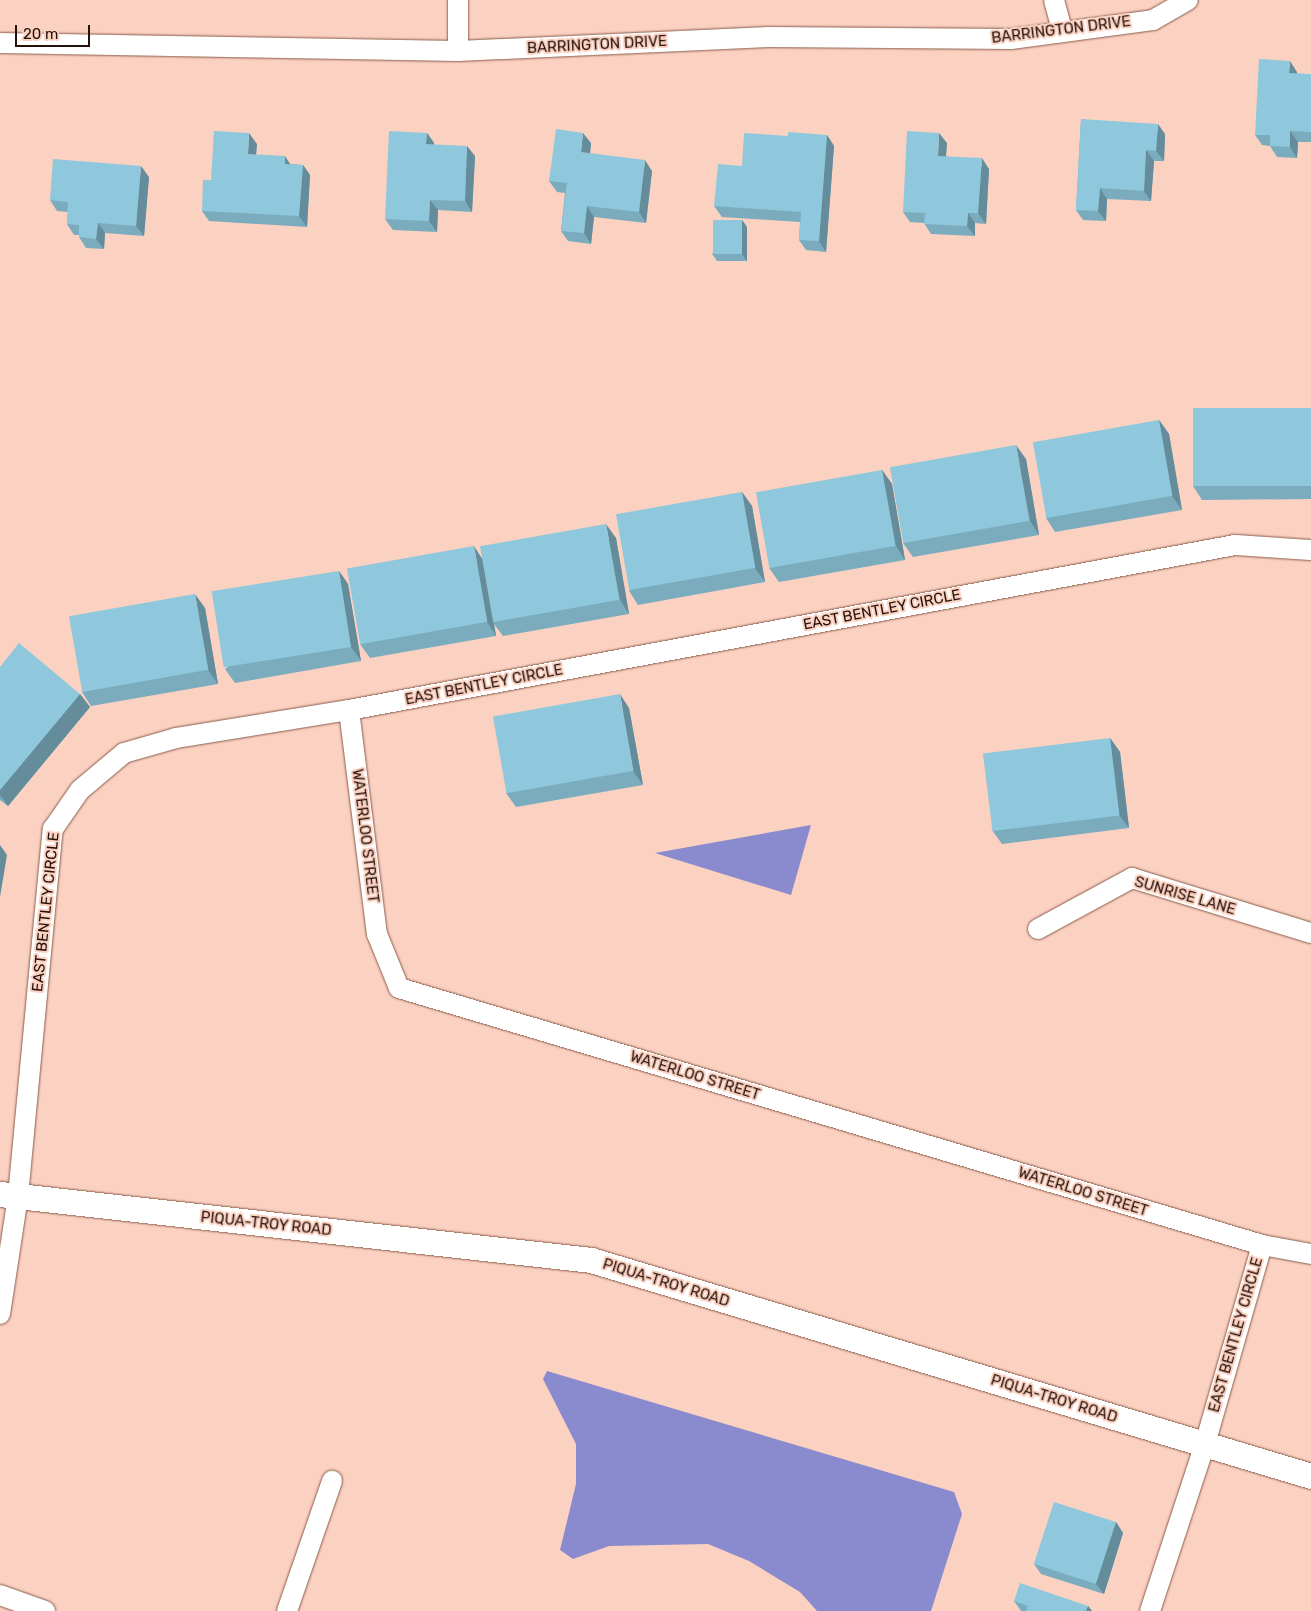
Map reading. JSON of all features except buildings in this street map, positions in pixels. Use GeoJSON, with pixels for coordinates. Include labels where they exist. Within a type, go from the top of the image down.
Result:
{"type":"FeatureCollection","features":[{"type":"Feature","properties":{"kind":"street"},"geometry":{"type":"LineString","coordinates":[[458,0],[458,51]]}},
{"type":"Feature","properties":{"kind":"street"},"geometry":{"type":"LineString","coordinates":[[1054,0],[1062,30]]}},
{"type":"Feature","properties":{"kind":"street","name":"BARRINGTON DRIVE"},"geometry":{"type":"LineString","coordinates":[[0,43],[458,51],[769,37],[1011,40],[1062,30],[1153,20],[1188,0]]}},
{"type":"Feature","properties":{"kind":"street","name":"EAST BENTLEY CIRCLE"},"geometry":{"type":"LineString","coordinates":[[0,1314],[9,1195],[53,829],[80,790],[124,754],[176,738],[349,710],[1235,545],[1311,550]]}},
{"type":"Feature","properties":{"kind":"street","name":"WATERLOO STREET"},"geometry":{"type":"LineString","coordinates":[[349,710],[377,934],[399,988],[1262,1245]]}},
{"type":"Feature","properties":{"kind":"street","name":"SUNRISE LANE"},"geometry":{"type":"LineString","coordinates":[[1038,929],[1132,878],[1311,933]]}},
{"type":"Feature","properties":{"kind":"street","name":"PIQUA-TROY ROAD"},"geometry":{"type":"LineString","coordinates":[[9,1195],[591,1260],[1311,1476]]}},
{"type":"Feature","properties":{"kind":"street","name":"EAST BENTLEY CIRCLE"},"geometry":{"type":"LineString","coordinates":[[1150,1611],[1205,1444],[1262,1245],[1311,1254]]}},
{"type":"Feature","properties":{"kind":"street"},"geometry":{"type":"LineString","coordinates":[[287,1611],[332,1481]]}},
{"type":"Feature","properties":{"kind":"street"},"geometry":{"type":"LineString","coordinates":[[0,1596],[45,1611]]}},
{"type":"Feature","properties":{"kind":"water"},"geometry":{"type":"Polygon","coordinates":[[[811,825],[791,895],[655,853],[811,825]]]}},
{"type":"Feature","properties":{"kind":"water"},"geometry":{"type":"Polygon","coordinates":[[[547,1371],[954,1492],[962,1514],[931,1611],[817,1611],[800,1592],[749,1561],[708,1544],[609,1546],[573,1559],[560,1550],[576,1484],[576,1444],[543,1379],[547,1371]]]}}]}
